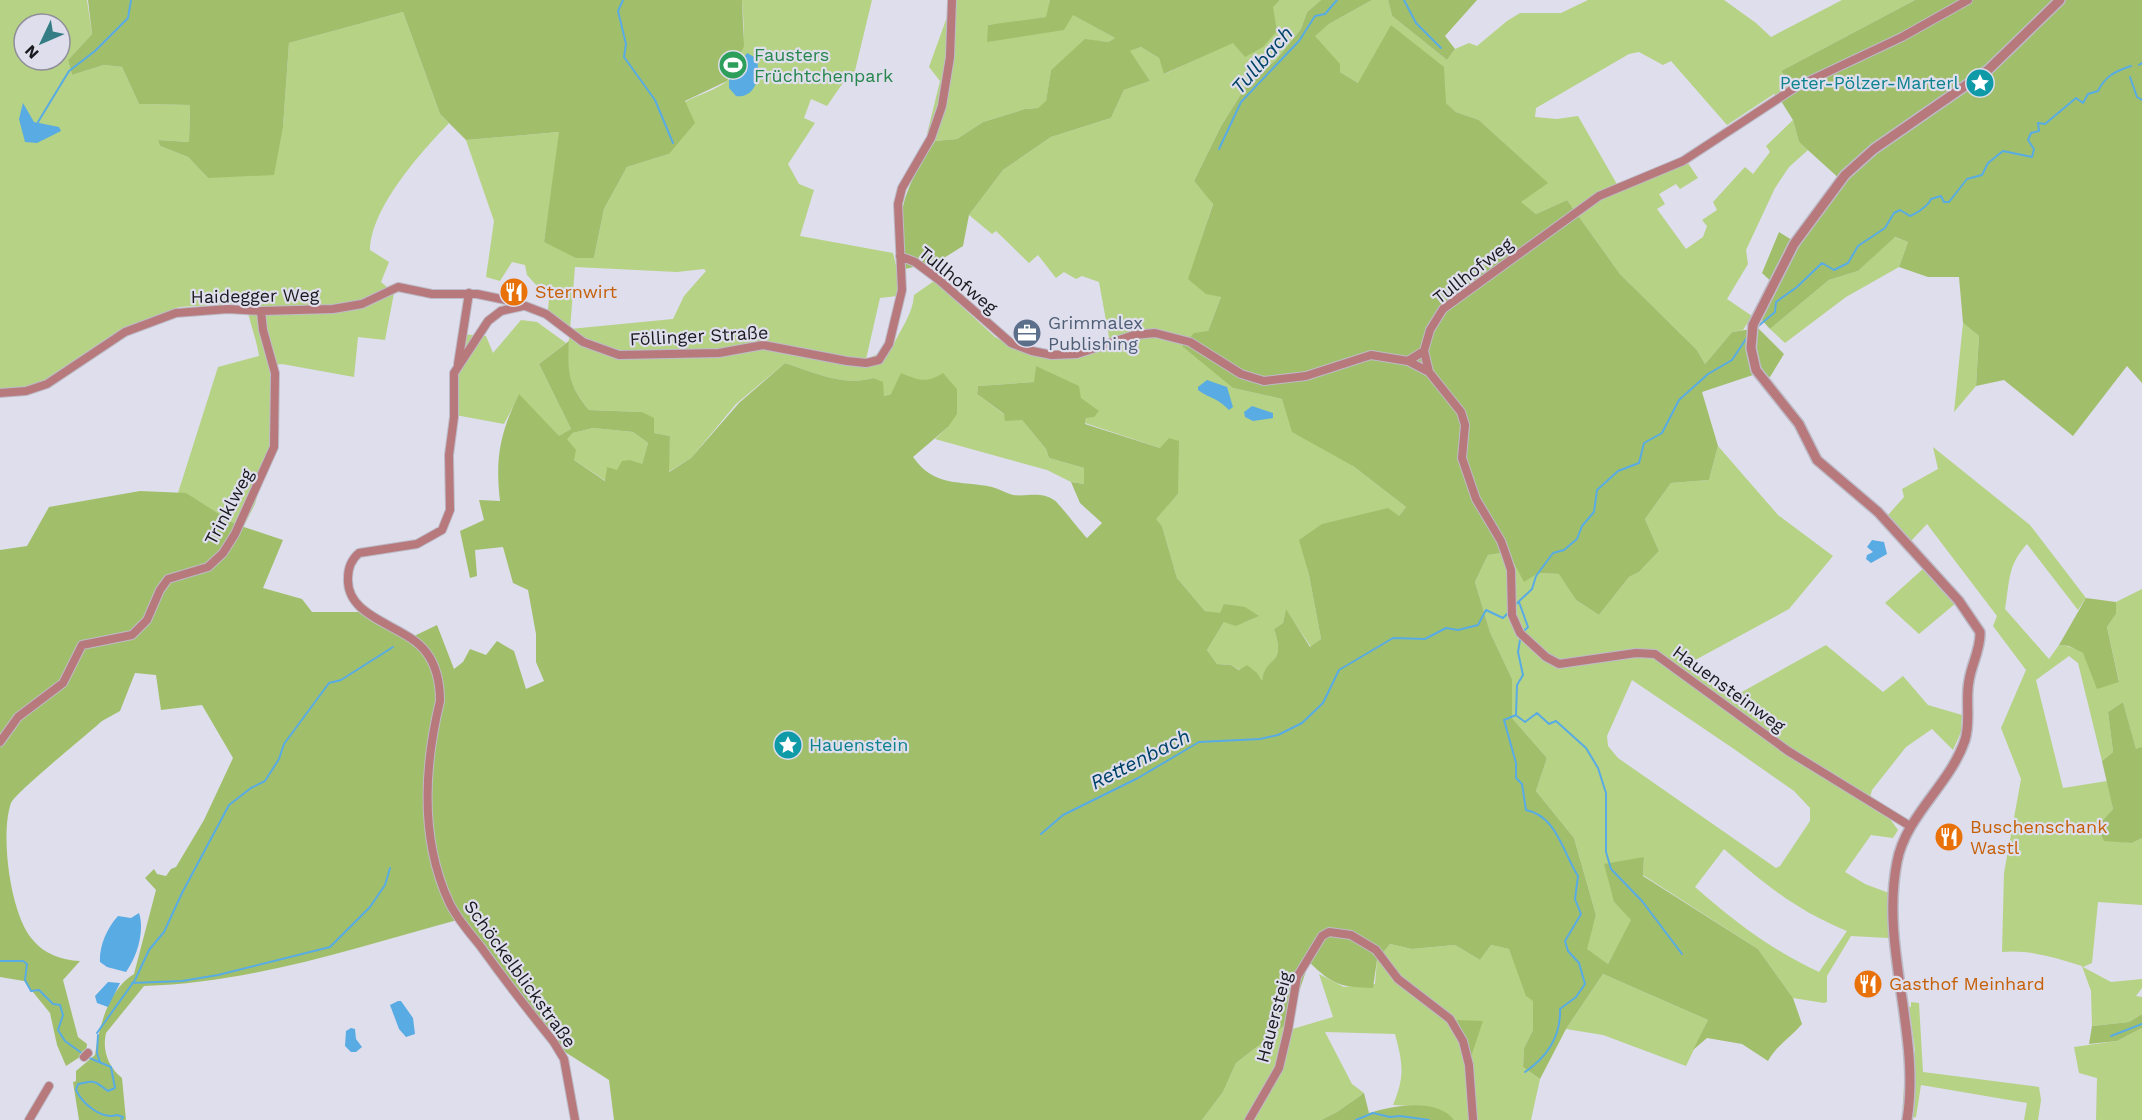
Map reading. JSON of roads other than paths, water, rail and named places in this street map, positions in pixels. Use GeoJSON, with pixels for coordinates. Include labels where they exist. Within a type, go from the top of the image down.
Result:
{"type":"FeatureCollection","features":[{"type":"Feature","properties":{"kind":"street","name":"Föllinger Straße"},"geometry":{"type":"LineString","coordinates":[[524,306],[546,314],[583,342],[620,356],[719,353],[763,345],[866,363],[879,360],[889,344],[902,290],[898,204],[902,188],[932,138],[940,114],[950,57],[952,0]]}},
{"type":"Feature","properties":{"kind":"street","name":"Tullhofweg"},"geometry":{"type":"LineString","coordinates":[[1424,351],[1430,330],[1443,309],[1599,196],[1683,161],[1796,87],[1902,37],[1968,0]]}},
{"type":"Feature","properties":{"kind":"street"},"geometry":{"type":"LineString","coordinates":[[1907,1120],[1910,1102],[1908,1044],[1895,945],[1893,899],[1898,858],[1910,826],[1965,740],[1969,679],[1980,632],[1959,601],[1878,512],[1817,460],[1798,424],[1755,370],[1751,357],[1753,325],[1794,244],[1845,175],[1874,149],[1988,70],[2060,0]]}},
{"type":"Feature","properties":{"kind":"street","name":"Tullhofweg"},"geometry":{"type":"LineString","coordinates":[[900,256],[915,262],[939,280],[1011,343],[1032,351],[1052,355],[1077,354],[1134,335],[1155,333],[1202,348],[1253,379],[1277,382],[1316,374],[1371,355],[1408,361]]}},
{"type":"Feature","properties":{"kind":"street","name":"Haidegger Weg"},"geometry":{"type":"LineString","coordinates":[[0,393],[26,391],[47,384],[125,332],[163,317],[207,309],[261,311],[353,306],[398,287],[432,294],[469,293],[524,306]]}},
{"type":"Feature","properties":{"kind":"street"},"geometry":{"type":"LineString","coordinates":[[458,366],[469,293]]}},
{"type":"Feature","properties":{"kind":"street"},"geometry":{"type":"LineString","coordinates":[[458,366],[488,321],[501,311],[524,306]]}},
{"type":"Feature","properties":{"kind":"street","name":"Trinklweg"},"geometry":{"type":"LineString","coordinates":[[0,742],[18,717],[63,683],[82,645],[132,634],[147,620],[159,590],[168,579],[208,567],[223,553],[235,534],[274,447],[275,373],[263,330],[261,311]]}},
{"type":"Feature","properties":{"kind":"street"},"geometry":{"type":"LineString","coordinates":[[1408,361],[1424,351]]}},
{"type":"Feature","properties":{"kind":"street","name":"Hauensteinweg"},"geometry":{"type":"LineString","coordinates":[[1424,351],[1429,372]]}},
{"type":"Feature","properties":{"kind":"street","name":"Hauensteinweg"},"geometry":{"type":"LineString","coordinates":[[1408,361],[1429,372],[1461,412],[1465,425],[1462,458],[1476,500],[1501,541],[1511,570],[1512,615],[1520,633],[1546,657],[1559,664],[1636,653],[1655,654],[1788,751],[1910,826]]}},
{"type":"Feature","properties":{"kind":"street","name":"Schöckelblickstraße"},"geometry":{"type":"LineString","coordinates":[[458,366],[454,373],[454,417],[449,455],[450,510],[447,523],[436,536],[422,542],[364,551],[355,557],[348,571],[351,594],[360,607],[406,635],[425,651],[440,691],[428,764],[428,803],[431,842],[443,885],[460,920],[553,1041],[564,1059],[575,1120]]}},
{"type":"Feature","properties":{"kind":"street","name":"Hauersteig"},"geometry":{"type":"LineString","coordinates":[[1249,1120],[1279,1068],[1297,977],[1322,936],[1329,932],[1351,935],[1376,950],[1398,979],[1450,1019],[1463,1041],[1469,1065],[1473,1120]]}},
{"type":"Feature","properties":{"kind":"street"},"geometry":{"type":"LineString","coordinates":[[29,1120],[49,1086]]}},
{"type":"Feature","properties":{"kind":"water"},"geometry":{"type":"Polygon","coordinates":[[[747,53],[756,58],[758,77],[753,89],[743,96],[736,96],[729,88],[729,80],[747,53]]]}},
{"type":"Feature","properties":{"kind":"water"},"geometry":{"type":"Polygon","coordinates":[[[23,103],[34,122],[59,127],[61,131],[37,143],[25,142],[19,119],[23,103]]]}},
{"type":"Feature","properties":{"kind":"water"},"geometry":{"type":"Polygon","coordinates":[[[1207,380],[1227,387],[1233,407],[1229,410],[1220,402],[1198,390],[1198,387],[1207,380]]]}},
{"type":"Feature","properties":{"kind":"water"},"geometry":{"type":"Polygon","coordinates":[[[1252,406],[1273,413],[1273,418],[1253,421],[1245,417],[1244,412],[1252,406]]]}},
{"type":"Feature","properties":{"kind":"water"},"geometry":{"type":"Polygon","coordinates":[[[1872,540],[1884,542],[1887,554],[1871,563],[1866,559],[1867,555],[1873,552],[1867,547],[1872,540]]]}},
{"type":"Feature","properties":{"kind":"water"},"geometry":{"type":"Polygon","coordinates":[[[139,913],[140,936],[137,951],[130,966],[126,972],[107,967],[100,962],[100,957],[104,939],[110,927],[118,916],[131,918],[139,913]]]}},
{"type":"Feature","properties":{"kind":"water"},"geometry":{"type":"Polygon","coordinates":[[[108,982],[120,983],[108,1007],[97,1003],[95,996],[108,982]]]}},
{"type":"Feature","properties":{"kind":"water"},"geometry":{"type":"Polygon","coordinates":[[[401,1001],[413,1018],[415,1034],[406,1037],[399,1029],[390,1005],[401,1001]]]}},
{"type":"Feature","properties":{"kind":"water"},"geometry":{"type":"Polygon","coordinates":[[[351,1028],[355,1029],[356,1039],[362,1047],[356,1052],[351,1052],[345,1046],[346,1031],[351,1028]]]}},
{"type":"Feature","properties":{"kind":"waterway"},"geometry":{"type":"LineString","coordinates":[[38,122],[69,71],[95,51],[128,18],[131,0]]}},
{"type":"Feature","properties":{"kind":"waterway"},"geometry":{"type":"LineString","coordinates":[[623,0],[618,11],[626,44],[624,57],[655,100],[673,143]]}},
{"type":"Feature","properties":{"kind":"waterway","name":"Tullbach"},"geometry":{"type":"LineString","coordinates":[[1219,149],[1241,102],[1299,41],[1315,16],[1325,14],[1337,0]]}},
{"type":"Feature","properties":{"kind":"waterway"},"geometry":{"type":"LineString","coordinates":[[1404,0],[1416,23],[1441,48]]}},
{"type":"Feature","properties":{"kind":"waterway","name":"Rettenbach"},"geometry":{"type":"LineString","coordinates":[[1756,328],[1775,312],[1776,302],[1797,287],[1822,263],[1834,270],[1848,263],[1858,246],[1885,228],[1894,213],[1900,210],[1910,216],[1922,209],[1931,199],[1941,196],[1944,202],[1949,202],[1967,179],[1982,175],[1988,163],[2003,151],[2032,157],[2034,149],[2028,140],[2031,133],[2039,131],[2038,123],[2045,124],[2076,98],[2083,103],[2088,94],[2098,91],[2104,81],[2120,70],[2131,66]]}},
{"type":"Feature","properties":{"kind":"waterway"},"geometry":{"type":"LineString","coordinates":[[2130,77],[2137,97],[2142,100]]}},
{"type":"Feature","properties":{"kind":"waterway","name":"Rettenbach"},"geometry":{"type":"LineString","coordinates":[[1514,606],[1532,589],[1536,576],[1553,553],[1564,550],[1577,539],[1582,526],[1594,512],[1597,490],[1618,471],[1639,463],[1644,443],[1662,433],[1679,400],[1708,374],[1732,360],[1748,336]]}},
{"type":"Feature","properties":{"kind":"waterway"},"geometry":{"type":"LineString","coordinates":[[1519,602],[1528,627],[1524,631]]}},
{"type":"Feature","properties":{"kind":"waterway","name":"Rettenbach"},"geometry":{"type":"LineString","coordinates":[[1041,834],[1063,815],[1138,778],[1199,742],[1260,739],[1278,735],[1302,723],[1323,703],[1339,670],[1393,638],[1425,639],[1446,628],[1458,630],[1478,625],[1486,610],[1503,618],[1510,611]]}},
{"type":"Feature","properties":{"kind":"waterway"},"geometry":{"type":"LineString","coordinates":[[1520,640],[1518,652],[1523,675],[1517,685],[1516,715],[1504,720],[1516,763],[1516,778],[1522,784],[1526,810],[1537,814],[1552,827],[1578,876],[1575,899],[1581,914],[1565,941],[1568,951],[1579,963],[1585,984],[1576,997],[1560,1009],[1558,1028],[1546,1053],[1525,1072]]}},
{"type":"Feature","properties":{"kind":"waterway"},"geometry":{"type":"LineString","coordinates":[[97,1033],[135,980],[149,950],[164,932],[229,805],[251,788],[265,781],[279,759],[284,744],[329,683],[341,680],[393,647]]}},
{"type":"Feature","properties":{"kind":"waterway"},"geometry":{"type":"LineString","coordinates":[[1517,716],[1525,722],[1537,713],[1549,724],[1556,721],[1586,748],[1598,768],[1606,793],[1606,852],[1611,869],[1642,901],[1682,954]]}},
{"type":"Feature","properties":{"kind":"waterway"},"geometry":{"type":"LineString","coordinates":[[132,983],[182,981],[218,975],[330,947],[370,907],[385,885],[390,868]]}},
{"type":"Feature","properties":{"kind":"waterway"},"geometry":{"type":"LineString","coordinates":[[0,961],[23,961],[27,964],[25,980],[31,991],[39,990],[53,1004],[60,1005],[63,1015],[58,1030],[65,1041],[83,1054]]}},
{"type":"Feature","properties":{"kind":"waterway"},"geometry":{"type":"LineString","coordinates":[[2111,1036],[2142,1024]]}},
{"type":"Feature","properties":{"kind":"waterway"},"geometry":{"type":"LineString","coordinates":[[98,1035],[97,1053],[100,1062]]}},
{"type":"Feature","properties":{"kind":"waterway"},"geometry":{"type":"LineString","coordinates":[[87,1057],[111,1067],[115,1088],[108,1091],[91,1082],[78,1084],[76,1090],[93,1109],[105,1115],[123,1117],[121,1120]]}},
{"type":"Feature","properties":{"kind":"waterway"},"geometry":{"type":"LineString","coordinates":[[1356,1120],[1373,1113],[1390,1117],[1429,1120]]}},
{"type":"Feature","properties":{"kind":"place","name":"Fausters Früchtchenpark"},"geometry":{"type":"Point","coordinates":[733,65]}},
{"type":"Feature","properties":{"kind":"place","name":"Peter-Pölzer-Marterl"},"geometry":{"type":"Point","coordinates":[1980,83]}},
{"type":"Feature","properties":{"kind":"place","name":"Sternwirt"},"geometry":{"type":"Point","coordinates":[514,292]}},
{"type":"Feature","properties":{"kind":"place","name":"Grimmalex Publishing"},"geometry":{"type":"Point","coordinates":[1027,333]}},
{"type":"Feature","properties":{"kind":"place","name":"Hauenstein"},"geometry":{"type":"Point","coordinates":[788,745]}},
{"type":"Feature","properties":{"kind":"place","name":"Buschenschank Wastl"},"geometry":{"type":"Point","coordinates":[1949,837]}},
{"type":"Feature","properties":{"kind":"place","name":"Gasthof Meinhard"},"geometry":{"type":"Point","coordinates":[1868,984]}}]}
